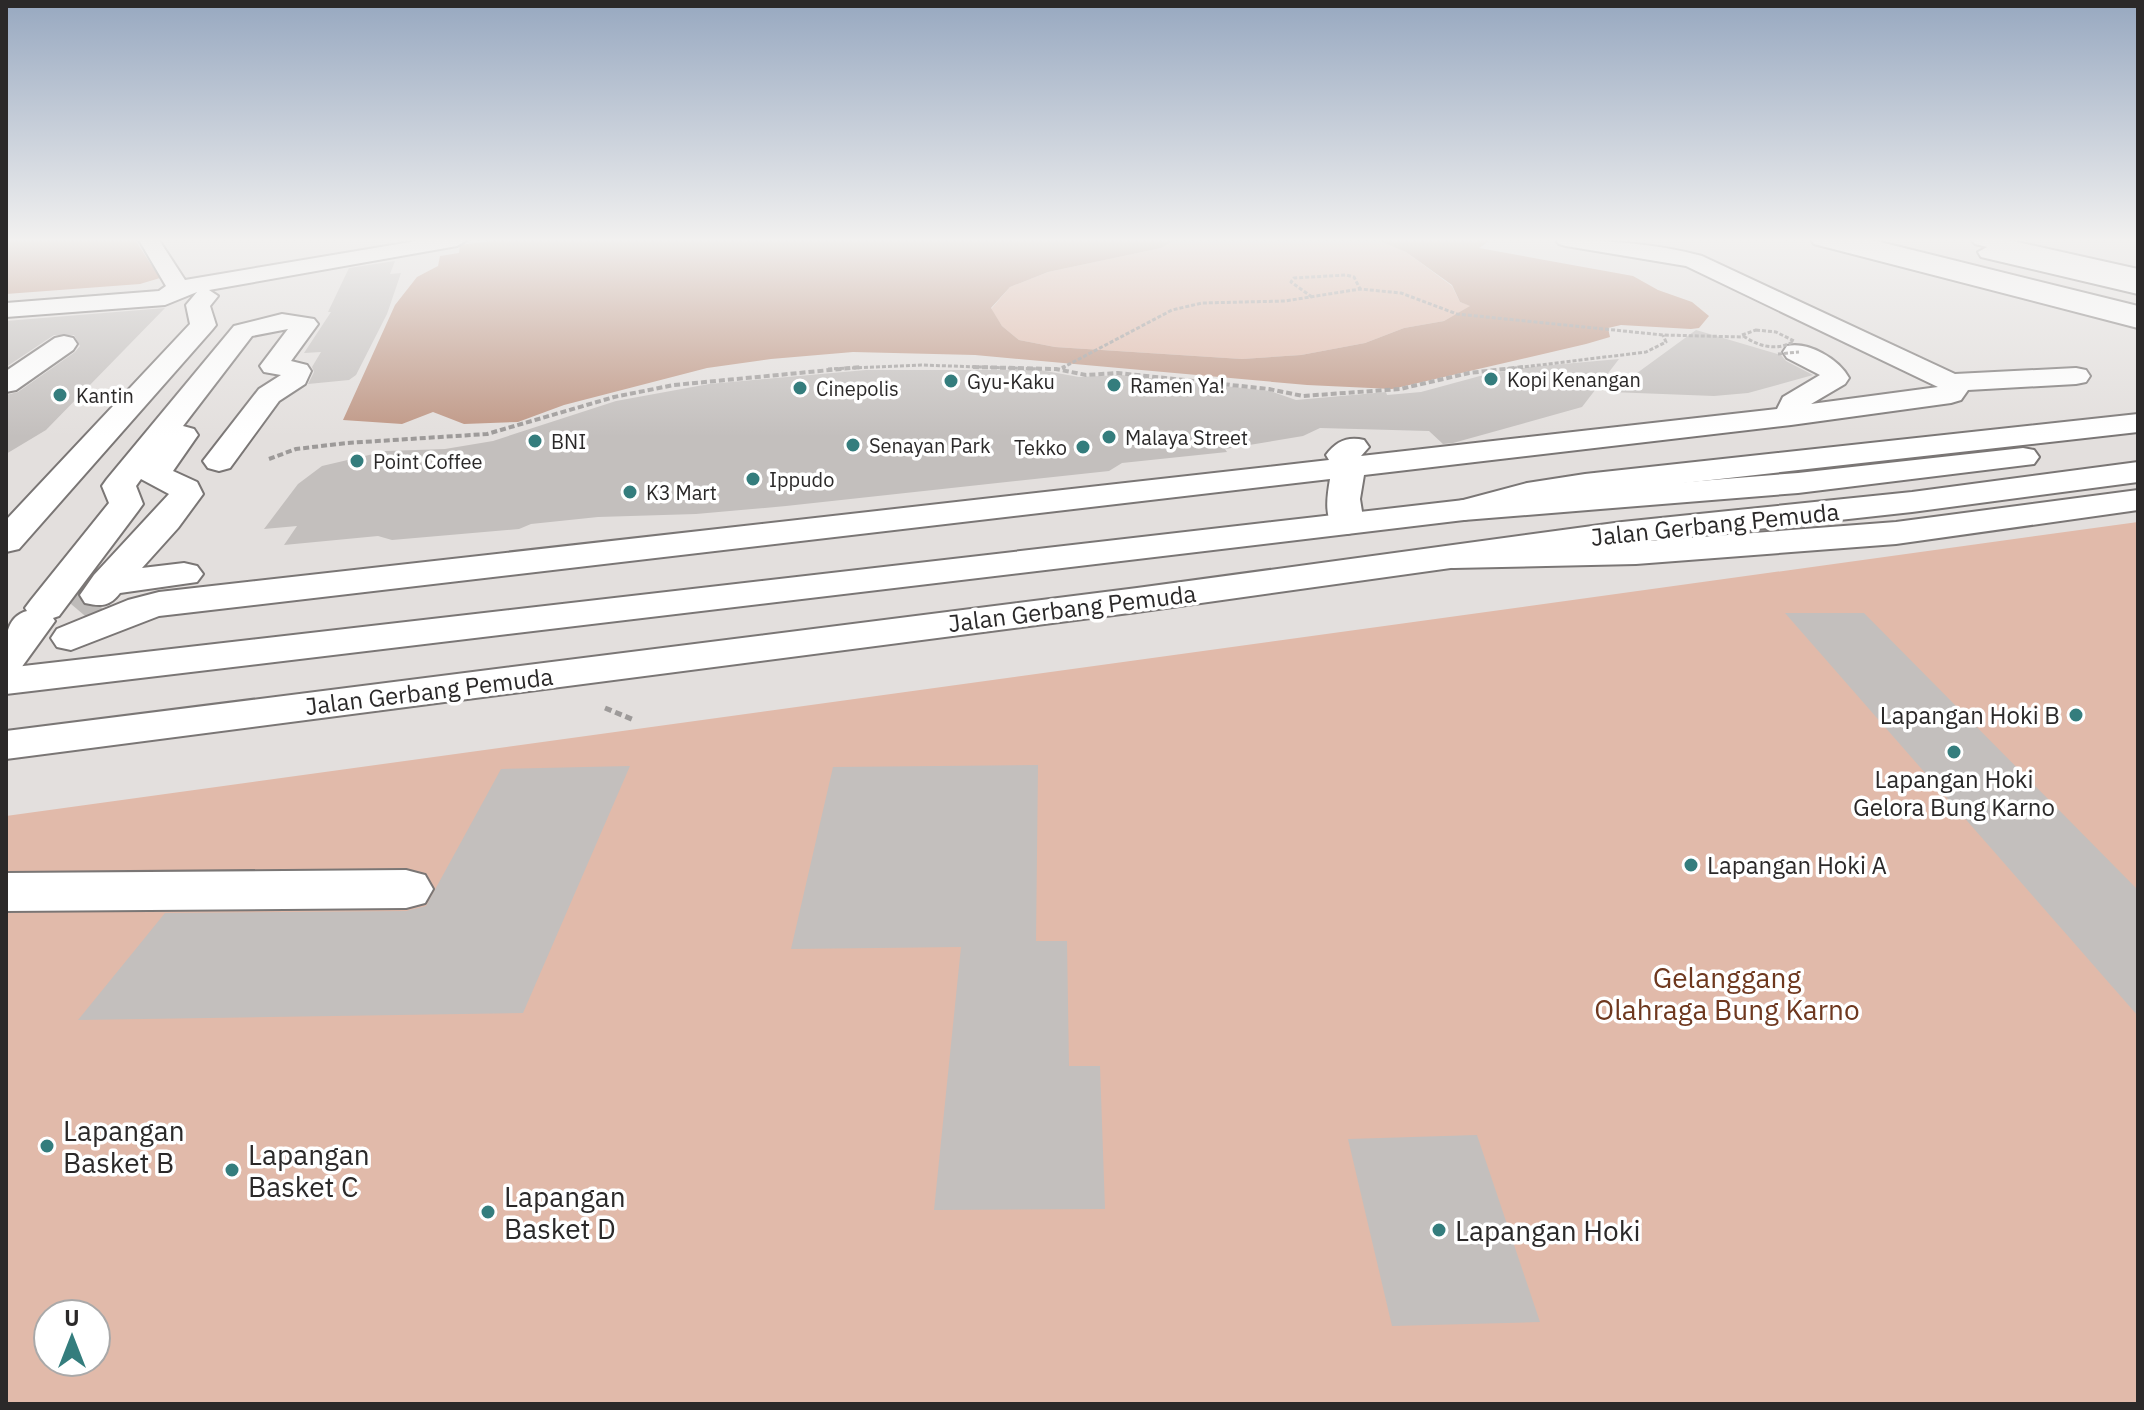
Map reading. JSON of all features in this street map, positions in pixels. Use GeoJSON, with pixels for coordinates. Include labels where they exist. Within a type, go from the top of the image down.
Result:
{"type":"FeatureCollection","features":[{"type":"Feature","properties":{"kind":"main road"},"geometry":{"type":"LineString","coordinates":[[6,310],[52,306]]}},
{"type":"Feature","properties":{"kind":"main road"},"geometry":{"type":"LineString","coordinates":[[6,541],[203,325],[198,306]]}},
{"type":"Feature","properties":{"kind":"main road"},"geometry":{"type":"LineString","coordinates":[[1788,306],[1951,383],[2076,376]]}},
{"type":"Feature","properties":{"kind":"main road"},"geometry":{"type":"LineString","coordinates":[[2078,306],[2138,321]]}},
{"type":"Feature","properties":{"kind":"main road"},"geometry":{"type":"LineString","coordinates":[[2109,306],[2138,313]]}},
{"type":"Feature","properties":{"kind":"main road"},"geometry":{"type":"LineString","coordinates":[[6,384],[64,344]]}},
{"type":"Feature","properties":{"kind":"main road"},"geometry":{"type":"LineString","coordinates":[[1791,353],[1831,370],[1835,378],[1793,403],[1791,416]]}},
{"type":"Feature","properties":{"kind":"main road"},"geometry":{"type":"LineString","coordinates":[[46,677],[73,609],[124,507],[119,486],[237,375],[297,371],[295,378],[269,395],[219,461]]}},
{"type":"Feature","properties":{"kind":"main road"},"geometry":{"type":"LineString","coordinates":[[189,463],[246,394],[265,386],[272,378],[237,375]]}},
{"type":"Feature","properties":{"kind":"main road"},"geometry":{"type":"LineString","coordinates":[[6,659],[73,609],[159,530],[186,494],[178,484],[154,474],[237,375]]}},
{"type":"Feature","properties":{"kind":"main road"},"geometry":{"type":"LineString","coordinates":[[1347,524],[1343,499],[1349,467],[1342,455],[1347,448],[1361,445],[1409,446],[1456,454],[1750,421],[1951,394],[1954,391],[1951,383]]}},
{"type":"Feature","properties":{"kind":"main road"},"geometry":{"type":"LineString","coordinates":[[1464,510],[1527,493],[1585,484],[2138,423]]}},
{"type":"Feature","properties":{"kind":"main road","name":"Jalan Gerbang Pemuda"},"geometry":{"type":"LineString","coordinates":[[6,681],[1464,510],[1798,483],[2138,444]]}},
{"type":"Feature","properties":{"kind":"main road"},"geometry":{"type":"LineString","coordinates":[[73,609],[142,608],[404,578],[487,565],[1349,467]]}},
{"type":"Feature","properties":{"kind":"main road","name":"Jalan Gerbang Pemuda"},"geometry":{"type":"LineString","coordinates":[[6,745],[1622,533],[1912,502],[2138,472]]}},
{"type":"Feature","properties":{"kind":"main road"},"geometry":{"type":"LineString","coordinates":[[1453,557],[1636,553],[1896,533],[2138,500]]}},
{"type":"Feature","properties":{"kind":"main road"},"geometry":{"type":"LineString","coordinates":[[73,609],[399,555],[649,534]]}},
{"type":"Feature","properties":{"kind":"main road"},"geometry":{"type":"LineString","coordinates":[[399,555],[487,565]]}},
{"type":"Feature","properties":{"kind":"main road"},"geometry":{"type":"LineString","coordinates":[[6,892],[406,889]]}},
{"type":"Feature","properties":{"kind":"path"},"geometry":{"type":"LineString","coordinates":[[1056,369],[1068,367],[1172,310],[1190,306]]}},
{"type":"Feature","properties":{"kind":"path"},"geometry":{"type":"LineString","coordinates":[[1435,306],[1457,314],[1663,335],[1743,337]]}},
{"type":"Feature","properties":{"kind":"path"},"geometry":{"type":"LineString","coordinates":[[258,463],[296,449],[487,434],[614,397],[737,376],[890,366],[1056,369],[1086,375],[1118,373],[1269,389],[1303,396],[1362,394],[1426,385],[1469,373],[1646,352],[1666,342],[1663,335]]}},
{"type":"Feature","properties":{"kind":"green space"},"geometry":{"type":"Polygon","coordinates":[[[994,306],[1471,306],[1444,321],[1404,328],[1365,343],[1301,355],[1242,359],[1055,347],[1019,340],[1002,326],[991,309],[994,306]]]}},
{"type":"Feature","properties":{"kind":"green space","name":"Gelanggang Olahraga Bung Karno"},"geometry":{"type":"Polygon","coordinates":[[[2138,522],[2138,1404],[6,1404],[6,816],[2138,522]]]}},
{"type":"Feature","properties":{"kind":"shaded area"},"geometry":{"type":"Polygon","coordinates":[[[395,306],[993,306],[991,308],[1002,326],[1019,340],[1055,347],[1242,359],[1301,355],[1365,343],[1404,328],[1444,321],[1470,306],[1697,306],[1709,316],[1699,328],[1691,329],[1621,325],[1608,328],[1610,337],[1586,344],[1392,389],[1307,385],[975,355],[853,352],[707,368],[564,405],[518,422],[464,424],[433,412],[402,424],[343,420],[395,306]]]}},
{"type":"Feature","properties":{"kind":"building"},"geometry":{"type":"Polygon","coordinates":[[[331,306],[390,306],[356,375],[349,380],[308,384],[314,372],[312,367],[321,352],[304,353],[331,312],[328,312],[331,306]]]}},
{"type":"Feature","properties":{"kind":"building"},"geometry":{"type":"Polygon","coordinates":[[[165,308],[46,430],[6,454],[6,395],[18,392],[80,346],[74,335],[54,335],[6,367],[6,321],[165,308]]]}},
{"type":"Feature","properties":{"kind":"building"},"geometry":{"type":"Polygon","coordinates":[[[1696,330],[1781,355],[1786,361],[1813,375],[1748,393],[1714,396],[1611,392],[1696,330]]]}},
{"type":"Feature","properties":{"kind":"building","name":"Senayan Park"},"geometry":{"type":"Polygon","coordinates":[[[1619,359],[1582,407],[1453,443],[1443,444],[1429,431],[1320,428],[1303,436],[1225,449],[1227,452],[1122,463],[1109,471],[786,506],[696,514],[598,517],[531,524],[519,529],[392,540],[378,536],[284,545],[297,526],[264,529],[298,484],[322,466],[386,451],[445,449],[493,441],[616,401],[709,384],[866,370],[1040,370],[1079,377],[1122,375],[1270,391],[1296,400],[1421,392],[1529,367],[1619,359]]]}},
{"type":"Feature","properties":{"kind":"building","name":"Lapangan Hoki Gelora Bung Karno"},"geometry":{"type":"Polygon","coordinates":[[[1785,613],[1864,613],[2138,890],[2138,1016],[1785,613]]]}},
{"type":"Feature","properties":{"kind":"building"},"geometry":{"type":"Polygon","coordinates":[[[1038,765],[1036,941],[1067,941],[1069,1066],[1100,1066],[1105,1209],[934,1210],[961,947],[791,949],[833,767],[1038,765]]]}},
{"type":"Feature","properties":{"kind":"building"},"geometry":{"type":"Polygon","coordinates":[[[630,766],[523,1013],[78,1020],[165,913],[406,911],[426,906],[501,769],[630,766]]]}},
{"type":"Feature","properties":{"kind":"building","name":"Lapangan Hoki"},"geometry":{"type":"Polygon","coordinates":[[[1477,1135],[1540,1322],[1392,1326],[1348,1139],[1477,1135]]]}},
{"type":"Feature","properties":{"kind":"tunnel"},"geometry":{"type":"LineString","coordinates":[[84,615],[95,602]]}},
{"type":"Feature","properties":{"kind":"place","name":"Kopi Kenangan"},"geometry":{"type":"Point","coordinates":[1491,379]}},
{"type":"Feature","properties":{"kind":"place","name":"Gyu-Kaku"},"geometry":{"type":"Point","coordinates":[951,381]}},
{"type":"Feature","properties":{"kind":"place","name":"Ramen Ya!"},"geometry":{"type":"Point","coordinates":[1114,385]}},
{"type":"Feature","properties":{"kind":"place","name":"Cinepolis"},"geometry":{"type":"Point","coordinates":[800,388]}},
{"type":"Feature","properties":{"kind":"place","name":"Kantin"},"geometry":{"type":"Point","coordinates":[60,395]}},
{"type":"Feature","properties":{"kind":"place","name":"Malaya Street"},"geometry":{"type":"Point","coordinates":[1109,437]}},
{"type":"Feature","properties":{"kind":"place","name":"BNI"},"geometry":{"type":"Point","coordinates":[535,441]}},
{"type":"Feature","properties":{"kind":"place","name":"Senayan Park"},"geometry":{"type":"Point","coordinates":[853,445]}},
{"type":"Feature","properties":{"kind":"place","name":"Tekko"},"geometry":{"type":"Point","coordinates":[1083,447]}},
{"type":"Feature","properties":{"kind":"place","name":"Point Coffee"},"geometry":{"type":"Point","coordinates":[357,461]}},
{"type":"Feature","properties":{"kind":"place","name":"Ippudo"},"geometry":{"type":"Point","coordinates":[753,479]}},
{"type":"Feature","properties":{"kind":"place","name":"K3 Mart"},"geometry":{"type":"Point","coordinates":[630,492]}},
{"type":"Feature","properties":{"kind":"place","name":"Lapangan Hoki B"},"geometry":{"type":"Point","coordinates":[2076,715]}},
{"type":"Feature","properties":{"kind":"place","name":"Lapangan Hoki Gelora Bung Karno"},"geometry":{"type":"Point","coordinates":[1954,752]}},
{"type":"Feature","properties":{"kind":"place","name":"Lapangan Hoki A"},"geometry":{"type":"Point","coordinates":[1691,865]}},
{"type":"Feature","properties":{"kind":"place","name":"Lapangan Basket B"},"geometry":{"type":"Point","coordinates":[47,1146]}},
{"type":"Feature","properties":{"kind":"place","name":"Lapangan Basket C"},"geometry":{"type":"Point","coordinates":[232,1170]}},
{"type":"Feature","properties":{"kind":"place","name":"Lapangan Basket D"},"geometry":{"type":"Point","coordinates":[488,1212]}},
{"type":"Feature","properties":{"kind":"place","name":"Lapangan Hoki"},"geometry":{"type":"Point","coordinates":[1439,1230]}}]}
